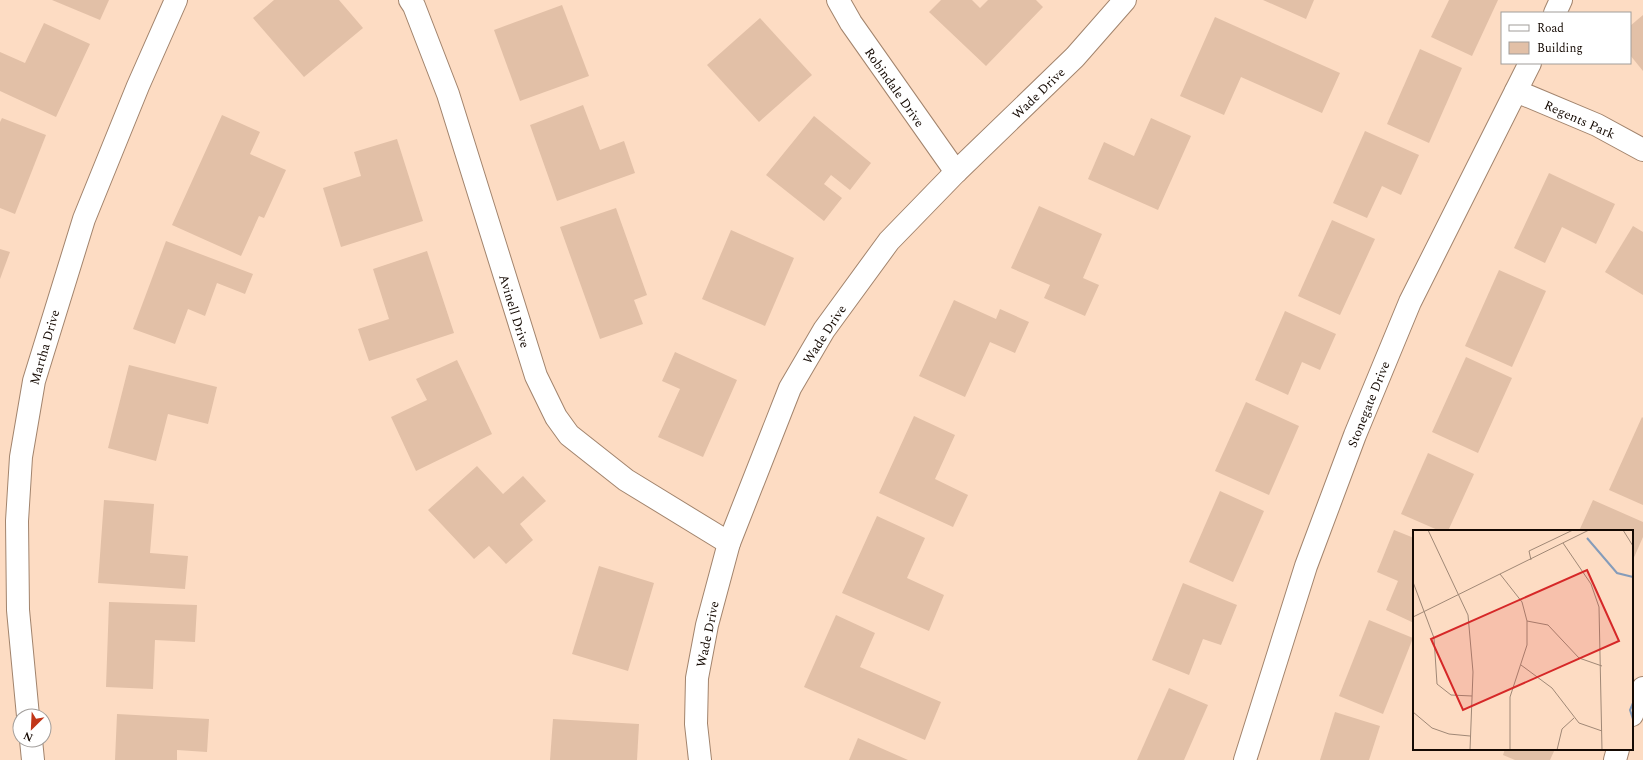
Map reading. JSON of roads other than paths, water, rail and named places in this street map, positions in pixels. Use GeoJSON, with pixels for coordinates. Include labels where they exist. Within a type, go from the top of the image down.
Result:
{"type":"FeatureCollection","features":[{"type":"Feature","properties":{"kind":"street","name":"Martha Drive"},"geometry":{"type":"LineString","coordinates":[[27,708],[18,610],[17,521],[21,457],[34,381],[46,338],[84,219],[138,86],[176,0]]}},
{"type":"Feature","properties":{"kind":"street","name":"Avinell Drive"},"geometry":{"type":"LineString","coordinates":[[410,0],[448,94],[536,376],[556,417],[569,435],[626,480],[729,543]]}},
{"type":"Feature","properties":{"kind":"street","name":"Robindale Drive"},"geometry":{"type":"LineString","coordinates":[[838,0],[851,24],[956,172]]}},
{"type":"Feature","properties":{"kind":"street","name":"Wade Drive"},"geometry":{"type":"LineString","coordinates":[[700,760],[696,724],[697,678],[707,625],[729,543],[790,388],[824,330],[889,240],[956,172],[1075,57],[1112,16],[1124,0]]}},
{"type":"Feature","properties":{"kind":"street"},"geometry":{"type":"LineString","coordinates":[[1555,12],[1561,0]]}},
{"type":"Feature","properties":{"kind":"street","name":"Stonegate Drive"},"geometry":{"type":"LineString","coordinates":[[1245,760],[1306,566],[1355,435],[1410,302],[1530,64]]}},
{"type":"Feature","properties":{"kind":"street","name":"Regents Park"},"geometry":{"type":"LineString","coordinates":[[1516,91],[1597,126],[1643,150]]}},
{"type":"Feature","properties":{"kind":"street"},"geometry":{"type":"LineString","coordinates":[[1633,713],[1643,688]]}},
{"type":"Feature","properties":{"kind":"street"},"geometry":{"type":"LineString","coordinates":[[32,748],[33,760]]}},
{"type":"Feature","properties":{"kind":"street"},"geometry":{"type":"LineString","coordinates":[[1615,760],[1618,750]]}}]}
